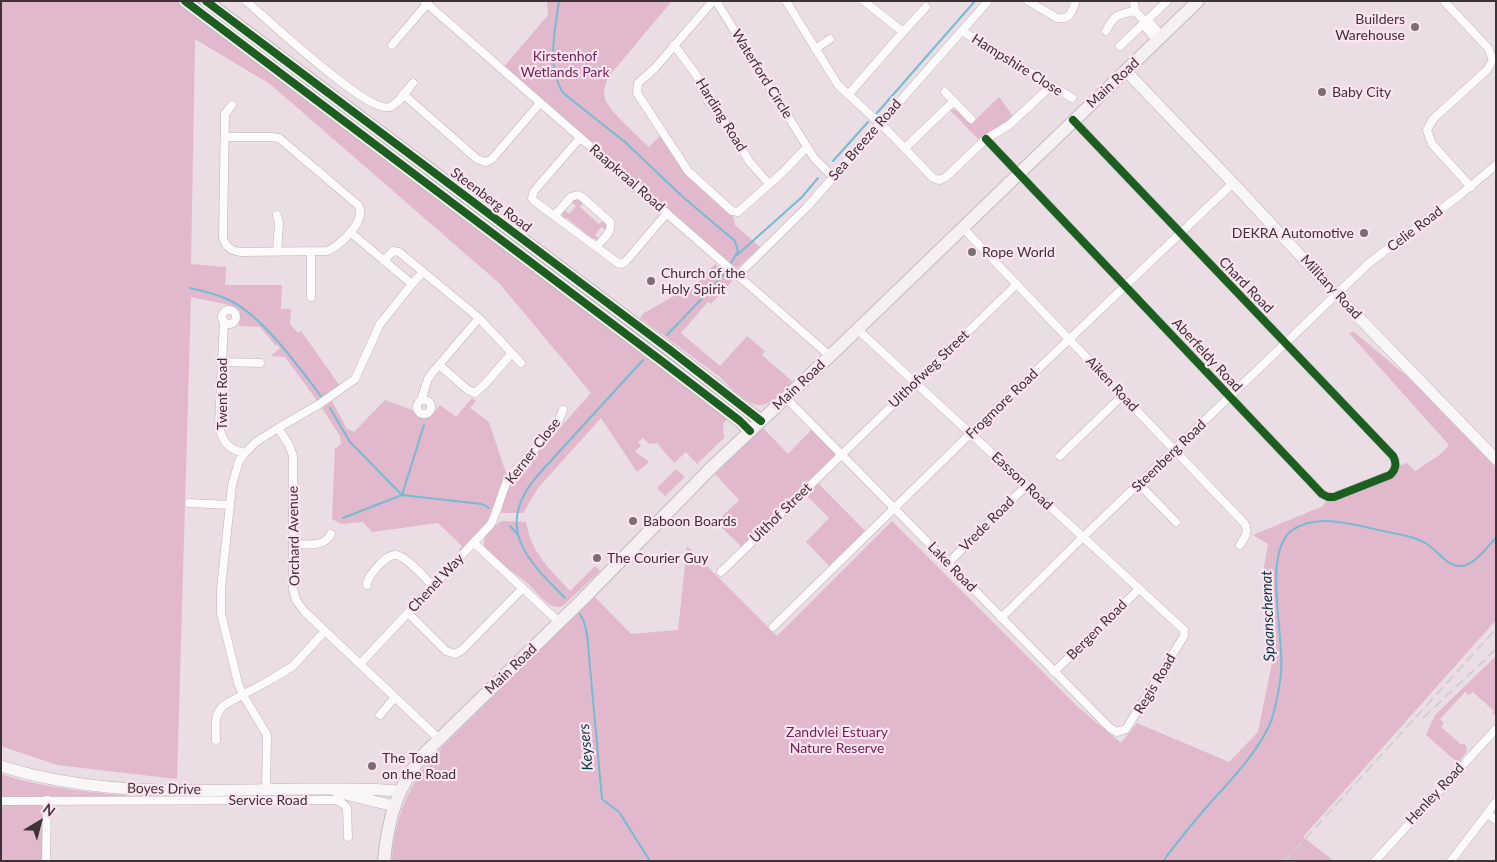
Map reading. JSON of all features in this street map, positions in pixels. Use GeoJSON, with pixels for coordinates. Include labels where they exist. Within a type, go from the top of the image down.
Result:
{"type":"FeatureCollection","features":[{"type":"Feature","properties":{"kind":"main road","name":"Steenberg Road"},"geometry":{"type":"LineString","coordinates":[[186,1],[641,345],[740,421],[750,431]]}},
{"type":"Feature","properties":{"kind":"main road","name":"Steenberg Road"},"geometry":{"type":"LineString","coordinates":[[206,1],[670,350],[761,421]]}},
{"type":"Feature","properties":{"kind":"main road","name":"Main Road"},"geometry":{"type":"LineString","coordinates":[[384,861],[388,833],[399,791],[412,769],[439,739],[583,598],[693,486],[1198,1]]}},
{"type":"Feature","properties":{"kind":"main road","name":"Military Road"},"geometry":{"type":"LineString","coordinates":[[1126,71],[1337,295],[1496,459]]}},
{"type":"Feature","properties":{"kind":"main road","name":"Boyes Drive"},"geometry":{"type":"LineString","coordinates":[[1,766],[69,783],[102,787],[161,790],[266,789],[343,794],[394,806]]}},
{"type":"Feature","properties":{"kind":"main road","name":"Boyes Drive"},"geometry":{"type":"LineString","coordinates":[[326,793],[346,788],[399,791]]}},
{"type":"Feature","properties":{"kind":"street"},"geometry":{"type":"LineString","coordinates":[[246,1],[324,69],[368,102],[379,107],[389,108],[413,83]]}},
{"type":"Feature","properties":{"kind":"street"},"geometry":{"type":"LineString","coordinates":[[713,1],[654,69],[638,83],[637,93],[688,171],[735,212],[740,211],[782,174],[807,147]]}},
{"type":"Feature","properties":{"kind":"street","name":"Waterford Circle"},"geometry":{"type":"LineString","coordinates":[[716,1],[814,158],[833,177]]}},
{"type":"Feature","properties":{"kind":"street"},"geometry":{"type":"LineString","coordinates":[[786,1],[838,84],[905,148],[933,178],[939,180],[946,177],[986,139],[1009,124],[1051,86]]}},
{"type":"Feature","properties":{"kind":"street"},"geometry":{"type":"LineString","coordinates":[[864,1],[903,32]]}},
{"type":"Feature","properties":{"kind":"street","name":"Sea Breeze Road"},"geometry":{"type":"LineString","coordinates":[[736,273],[807,206],[988,1]]}},
{"type":"Feature","properties":{"kind":"street"},"geometry":{"type":"LineString","coordinates":[[1028,1],[1062,19],[1070,15],[1076,1]]}},
{"type":"Feature","properties":{"kind":"street"},"geometry":{"type":"LineString","coordinates":[[1134,1],[1135,11],[1146,23],[1146,28],[1160,38]]}},
{"type":"Feature","properties":{"kind":"street"},"geometry":{"type":"LineString","coordinates":[[1120,46],[1167,1]]}},
{"type":"Feature","properties":{"kind":"street"},"geometry":{"type":"LineString","coordinates":[[1444,1],[1488,48],[1493,60],[1487,70],[1433,119],[1427,130],[1432,144],[1471,187]]}},
{"type":"Feature","properties":{"kind":"street"},"geometry":{"type":"LineString","coordinates":[[392,45],[426,3]]}},
{"type":"Feature","properties":{"kind":"street","name":"Raapkraal Road"},"geometry":{"type":"LineString","coordinates":[[426,3],[830,356]]}},
{"type":"Feature","properties":{"kind":"street"},"geometry":{"type":"LineString","coordinates":[[848,95],[926,7]]}},
{"type":"Feature","properties":{"kind":"street"},"geometry":{"type":"LineString","coordinates":[[1106,31],[1110,22],[1119,14],[1135,11]]}},
{"type":"Feature","properties":{"kind":"street","name":"Hampshire Close"},"geometry":{"type":"LineString","coordinates":[[962,31],[1072,98]]}},
{"type":"Feature","properties":{"kind":"street"},"geometry":{"type":"LineString","coordinates":[[815,49],[830,39]]}},
{"type":"Feature","properties":{"kind":"street","name":"Harding Road"},"geometry":{"type":"LineString","coordinates":[[674,45],[697,76],[708,101],[730,129],[749,161],[769,184]]}},
{"type":"Feature","properties":{"kind":"street"},"geometry":{"type":"LineString","coordinates":[[945,92],[971,119]]}},
{"type":"Feature","properties":{"kind":"street"},"geometry":{"type":"LineString","coordinates":[[403,94],[477,159],[486,162],[492,159],[540,103]]}},
{"type":"Feature","properties":{"kind":"street"},"geometry":{"type":"LineString","coordinates":[[905,148],[954,101]]}},
{"type":"Feature","properties":{"kind":"street"},"geometry":{"type":"LineString","coordinates":[[225,136],[271,136],[285,142],[358,205],[361,210],[361,218],[335,248],[327,251],[235,252],[228,247],[223,237],[225,136],[226,114],[232,105]]}},
{"type":"Feature","properties":{"kind":"street","name":"Chard Road"},"geometry":{"type":"LineString","coordinates":[[1073,120],[1392,456],[1395,460],[1395,468]]}},
{"type":"Feature","properties":{"kind":"street"},"geometry":{"type":"LineString","coordinates":[[580,138],[532,194],[534,201],[546,211],[555,215],[579,236],[597,246],[615,262],[624,263],[668,213]]}},
{"type":"Feature","properties":{"kind":"street","name":"Aberfeldy Road"},"geometry":{"type":"LineString","coordinates":[[986,139],[1326,497],[1334,496],[1390,475],[1395,468]]}},
{"type":"Feature","properties":{"kind":"street","name":"Celie Road"},"geometry":{"type":"LineString","coordinates":[[1337,295],[1369,263],[1471,187],[1496,165]]}},
{"type":"Feature","properties":{"kind":"street","name":"Frogmore Road"},"geometry":{"type":"LineString","coordinates":[[773,627],[971,433],[1233,183]]}},
{"type":"Feature","properties":{"kind":"street"},"geometry":{"type":"LineString","coordinates":[[555,215],[571,197],[578,195],[582,197],[611,225],[609,232],[597,246]]}},
{"type":"Feature","properties":{"kind":"street"},"geometry":{"type":"LineString","coordinates":[[277,215],[279,222],[277,252]]}},
{"type":"Feature","properties":{"kind":"street","name":"Aiken Road"},"geometry":{"type":"LineString","coordinates":[[963,228],[1246,526],[1247,534],[1240,545]]}},
{"type":"Feature","properties":{"kind":"street"},"geometry":{"type":"LineString","coordinates":[[350,232],[412,284]]}},
{"type":"Feature","properties":{"kind":"street"},"geometry":{"type":"LineString","coordinates":[[384,261],[395,250],[479,318],[521,363]]}},
{"type":"Feature","properties":{"kind":"street"},"geometry":{"type":"LineString","coordinates":[[311,252],[311,297]]}},
{"type":"Feature","properties":{"kind":"street"},"geometry":{"type":"LineString","coordinates":[[266,789],[267,735],[238,683],[221,613],[220,601],[235,472],[245,453],[259,440],[318,405],[357,376],[380,324],[423,272]]}},
{"type":"Feature","properties":{"kind":"street","name":"Uithofweg Street"},"geometry":{"type":"LineString","coordinates":[[842,454],[1017,284]]}},
{"type":"Feature","properties":{"kind":"street","name":"Steenberg Road"},"geometry":{"type":"LineString","coordinates":[[1001,618],[1083,537],[1337,295]]}},
{"type":"Feature","properties":{"kind":"street"},"geometry":{"type":"LineString","coordinates":[[421,400],[428,379],[479,318]]}},
{"type":"Feature","properties":{"kind":"street","name":"Twent Road"},"geometry":{"type":"LineString","coordinates":[[224,322],[221,362],[220,434],[228,447],[245,453]]}},
{"type":"Feature","properties":{"kind":"street","name":"Easson Road"},"geometry":{"type":"LineString","coordinates":[[857,329],[1184,630],[1184,633]]}},
{"type":"Feature","properties":{"kind":"street"},"geometry":{"type":"LineString","coordinates":[[439,365],[468,390],[475,393],[512,353]]}},
{"type":"Feature","properties":{"kind":"street"},"geometry":{"type":"LineString","coordinates":[[221,362],[260,363]]}},
{"type":"Feature","properties":{"kind":"street"},"geometry":{"type":"LineString","coordinates":[[1060,456],[1122,396]]}},
{"type":"Feature","properties":{"kind":"street","name":"Lake Road"},"geometry":{"type":"LineString","coordinates":[[786,398],[1110,728],[1121,732]]}},
{"type":"Feature","properties":{"kind":"street","name":"Kerner Close"},"geometry":{"type":"LineString","coordinates":[[474,543],[491,524],[502,490],[508,479],[558,422],[563,410]]}},
{"type":"Feature","properties":{"kind":"street","name":"Orchard Avenue"},"geometry":{"type":"LineString","coordinates":[[278,428],[289,445],[293,456],[293,589],[296,600],[304,611],[439,739]]}},
{"type":"Feature","properties":{"kind":"street","name":"Uithof Street"},"geometry":{"type":"LineString","coordinates":[[721,572],[842,454]]}},
{"type":"Feature","properties":{"kind":"street"},"geometry":{"type":"LineString","coordinates":[[1139,484],[1176,522]]}},
{"type":"Feature","properties":{"kind":"street","name":"Vrede Road"},"geometry":{"type":"LineString","coordinates":[[948,563],[1027,485]]}},
{"type":"Feature","properties":{"kind":"street"},"geometry":{"type":"LineString","coordinates":[[189,503],[230,505]]}},
{"type":"Feature","properties":{"kind":"street"},"geometry":{"type":"LineString","coordinates":[[294,544],[321,544],[331,534]]}},
{"type":"Feature","properties":{"kind":"street","name":"Chenel Way"},"geometry":{"type":"LineString","coordinates":[[360,664],[474,543],[523,588],[562,618]]}},
{"type":"Feature","properties":{"kind":"street"},"geometry":{"type":"LineString","coordinates":[[367,585],[368,578],[384,560],[390,556],[396,556],[406,560],[433,586]]}},
{"type":"Feature","properties":{"kind":"street"},"geometry":{"type":"LineString","coordinates":[[408,613],[446,651],[455,654],[462,650],[523,588]]}},
{"type":"Feature","properties":{"kind":"street","name":"Bergen Road"},"geometry":{"type":"LineString","coordinates":[[1054,672],[1139,589]]}},
{"type":"Feature","properties":{"kind":"street"},"geometry":{"type":"LineString","coordinates":[[216,740],[217,713],[224,705],[293,666],[325,631]]}},
{"type":"Feature","properties":{"kind":"street","name":"Regis Road"},"geometry":{"type":"LineString","coordinates":[[1121,732],[1132,721],[1184,633]]}},
{"type":"Feature","properties":{"kind":"street"},"geometry":{"type":"LineString","coordinates":[[380,715],[395,697]]}},
{"type":"Feature","properties":{"kind":"street","name":"Henley Road"},"geometry":{"type":"LineString","coordinates":[[1375,861],[1496,728]]}},
{"type":"Feature","properties":{"kind":"street","name":"Service Road"},"geometry":{"type":"LineString","coordinates":[[1,801],[326,793],[347,808],[348,837]]}},
{"type":"Feature","properties":{"kind":"street"},"geometry":{"type":"LineString","coordinates":[[46,861],[47,800]]}},
{"type":"Feature","properties":{"kind":"street"},"geometry":{"type":"LineString","coordinates":[[1451,861],[1496,802]]}},
{"type":"Feature","properties":{"kind":"street"},"geometry":{"type":"LineString","coordinates":[[1487,814],[1496,820]]}},
{"type":"Feature","properties":{"kind":"green space"},"geometry":{"type":"Polygon","coordinates":[[[1,1],[204,1],[194,16],[728,418],[723,424],[724,438],[697,464],[686,452],[674,463],[657,443],[649,444],[643,438],[638,442],[641,446],[635,451],[649,462],[637,472],[601,418],[538,488],[523,513],[501,513],[507,492],[524,465],[591,393],[499,283],[270,84],[195,39],[191,264],[226,267],[225,285],[282,285],[281,309],[291,309],[290,324],[298,333],[301,331],[340,386],[318,402],[285,357],[271,356],[280,348],[276,346],[260,327],[239,326],[240,311],[229,305],[191,297],[177,779],[57,765],[1,746],[1,1]]]}},
{"type":"Feature","properties":{"kind":"green space","name":"Kirstenhof Wetlands Park"},"geometry":{"type":"Polygon","coordinates":[[[547,1],[672,1],[609,76],[604,93],[605,99],[618,117],[649,147],[663,133],[688,171],[732,211],[735,225],[760,247],[734,271],[502,69],[548,15],[547,1]]]}},
{"type":"Feature","properties":{"kind":"green space"},"geometry":{"type":"Polygon","coordinates":[[[999,97],[1013,116],[1005,124],[978,139],[950,110],[953,109],[959,112],[971,124],[999,97]]]}},
{"type":"Feature","properties":{"kind":"green space"},"geometry":{"type":"Polygon","coordinates":[[[575,198],[583,203],[580,207],[599,224],[603,220],[608,224],[606,230],[601,227],[595,235],[598,240],[585,236],[583,231],[562,215],[564,210],[569,214],[576,206],[571,202],[575,198]]]}},
{"type":"Feature","properties":{"kind":"green space"},"geometry":{"type":"Polygon","coordinates":[[[715,264],[733,280],[711,304],[708,302],[681,333],[720,366],[747,336],[765,351],[762,355],[793,382],[779,396],[766,404],[757,405],[746,400],[720,377],[640,318],[644,313],[697,283],[715,264]]]}},
{"type":"Feature","properties":{"kind":"green space","name":"Zandvlei Estuary Nature Reserve"},"geometry":{"type":"Polygon","coordinates":[[[1354,332],[1409,378],[1496,468],[1496,620],[1303,837],[1334,861],[392,861],[396,831],[405,802],[418,776],[427,764],[594,596],[631,634],[678,630],[687,546],[777,636],[892,521],[1078,707],[1121,743],[1137,723],[1229,762],[1258,732],[1272,663],[1264,567],[1268,544],[1253,535],[1323,506],[1326,501],[1333,501],[1392,478],[1397,474],[1399,466],[1407,463],[1415,471],[1441,454],[1449,445],[1349,333],[1354,332]]]}},
{"type":"Feature","properties":{"kind":"green space"},"geometry":{"type":"Polygon","coordinates":[[[472,398],[476,401],[470,408],[489,422],[508,479],[495,516],[464,553],[459,550],[462,546],[438,523],[372,532],[363,522],[341,524],[332,519],[335,449],[341,444],[340,436],[322,408],[332,401],[347,429],[354,432],[385,400],[412,410],[421,418],[431,416],[440,405],[456,417],[472,398]]]}},
{"type":"Feature","properties":{"kind":"green space"},"geometry":{"type":"Polygon","coordinates":[[[763,428],[788,454],[813,428],[836,454],[815,480],[868,534],[832,569],[806,542],[829,518],[803,492],[744,549],[716,522],[739,500],[715,474],[763,428]]]}},
{"type":"Feature","properties":{"kind":"green space"},"geometry":{"type":"Polygon","coordinates":[[[676,469],[685,477],[665,496],[657,488],[676,469]]]}},
{"type":"Feature","properties":{"kind":"green space"},"geometry":{"type":"Polygon","coordinates":[[[502,521],[526,522],[532,543],[542,560],[570,591],[595,566],[600,571],[564,605],[559,607],[549,604],[523,579],[486,549],[484,544],[485,538],[495,523],[496,525],[502,521]]]}},
{"type":"Feature","properties":{"kind":"green space"},"geometry":{"type":"Polygon","coordinates":[[[1496,656],[1496,715],[1473,692],[1469,695],[1465,692],[1440,719],[1444,723],[1441,727],[1462,745],[1464,743],[1467,748],[1466,753],[1458,763],[1426,735],[1435,715],[1496,656]]]}},
{"type":"Feature","properties":{"kind":"green space"},"geometry":{"type":"Polygon","coordinates":[[[1,774],[57,787],[153,798],[1,798],[1,774]]]}},
{"type":"Feature","properties":{"kind":"green space"},"geometry":{"type":"Polygon","coordinates":[[[1,803],[40,805],[43,807],[42,861],[1,861],[1,803]]]}},
{"type":"Feature","properties":{"kind":"waterway"},"geometry":{"type":"LineString","coordinates":[[559,1],[553,60],[558,83],[563,93],[625,142],[684,198],[735,241],[738,251],[730,265]]}},
{"type":"Feature","properties":{"kind":"waterway"},"geometry":{"type":"LineString","coordinates":[[877,113],[975,1]]}},
{"type":"Feature","properties":{"kind":"waterway"},"geometry":{"type":"LineString","coordinates":[[833,161],[868,122]]}},
{"type":"Feature","properties":{"kind":"waterway"},"geometry":{"type":"LineString","coordinates":[[737,255],[802,197],[818,178]]}},
{"type":"Feature","properties":{"kind":"waterway"},"geometry":{"type":"LineString","coordinates":[[667,335],[728,269]]}},
{"type":"Feature","properties":{"kind":"waterway"},"geometry":{"type":"LineString","coordinates":[[190,288],[211,293],[231,301],[244,309],[280,344],[321,396]]}},
{"type":"Feature","properties":{"kind":"waterway"},"geometry":{"type":"LineString","coordinates":[[565,598],[538,570],[520,542],[517,527],[518,511],[524,494],[537,476],[643,360]]}},
{"type":"Feature","properties":{"kind":"waterway"},"geometry":{"type":"LineString","coordinates":[[330,408],[350,442],[402,495]]}},
{"type":"Feature","properties":{"kind":"waterway"},"geometry":{"type":"LineString","coordinates":[[402,495],[424,425]]}},
{"type":"Feature","properties":{"kind":"waterway"},"geometry":{"type":"LineString","coordinates":[[343,518],[402,495],[482,504],[489,508]]}},
{"type":"Feature","properties":{"kind":"waterway","name":"Spaanschemat"},"geometry":{"type":"LineString","coordinates":[[1163,861],[1199,816],[1234,777],[1270,725],[1281,672],[1276,577],[1278,558],[1282,543],[1291,531],[1301,525],[1324,521],[1361,526],[1417,539],[1427,544],[1451,564],[1461,566],[1475,560],[1496,538]]}},
{"type":"Feature","properties":{"kind":"waterway"},"geometry":{"type":"LineString","coordinates":[[510,526],[518,535]]}},
{"type":"Feature","properties":{"kind":"waterway","name":"Keysers"},"geometry":{"type":"LineString","coordinates":[[580,614],[587,634],[602,799],[619,812],[650,861]]}},
{"type":"Feature","properties":{"kind":"railway"},"geometry":{"type":"LineString","coordinates":[[1285,861],[1496,629]]}},
{"type":"Feature","properties":{"kind":"railway"},"geometry":{"type":"LineString","coordinates":[[1423,718],[1496,649]]}},
{"type":"Feature","properties":{"kind":"cycle path"},"geometry":{"type":"LineString","coordinates":[[185,1],[663,362],[740,421],[750,431]]}},
{"type":"Feature","properties":{"kind":"cycle path"},"geometry":{"type":"LineString","coordinates":[[206,1],[670,350],[761,421]]}},
{"type":"Feature","properties":{"kind":"cycle path"},"geometry":{"type":"LineString","coordinates":[[986,139],[1322,494],[1334,497],[1390,475],[1394,471],[1395,466],[1393,456],[1073,120]]}},
{"type":"Feature","properties":{"kind":"place","name":"Builders Warehouse"},"geometry":{"type":"Point","coordinates":[1415,27]}},
{"type":"Feature","properties":{"kind":"place","name":"Baby City"},"geometry":{"type":"Point","coordinates":[1322,92]}},
{"type":"Feature","properties":{"kind":"place","name":"DEKRA Automotive"},"geometry":{"type":"Point","coordinates":[1364,233]}},
{"type":"Feature","properties":{"kind":"place","name":"Rope World"},"geometry":{"type":"Point","coordinates":[972,252]}},
{"type":"Feature","properties":{"kind":"place","name":"Church of the Holy Spirit"},"geometry":{"type":"Point","coordinates":[651,281]}},
{"type":"Feature","properties":{"kind":"place","name":"Baboon Boards"},"geometry":{"type":"Point","coordinates":[633,521]}},
{"type":"Feature","properties":{"kind":"place","name":"The Courier Guy"},"geometry":{"type":"Point","coordinates":[597,558]}},
{"type":"Feature","properties":{"kind":"place","name":"The Toad on the Road"},"geometry":{"type":"Point","coordinates":[372,766]}}]}
